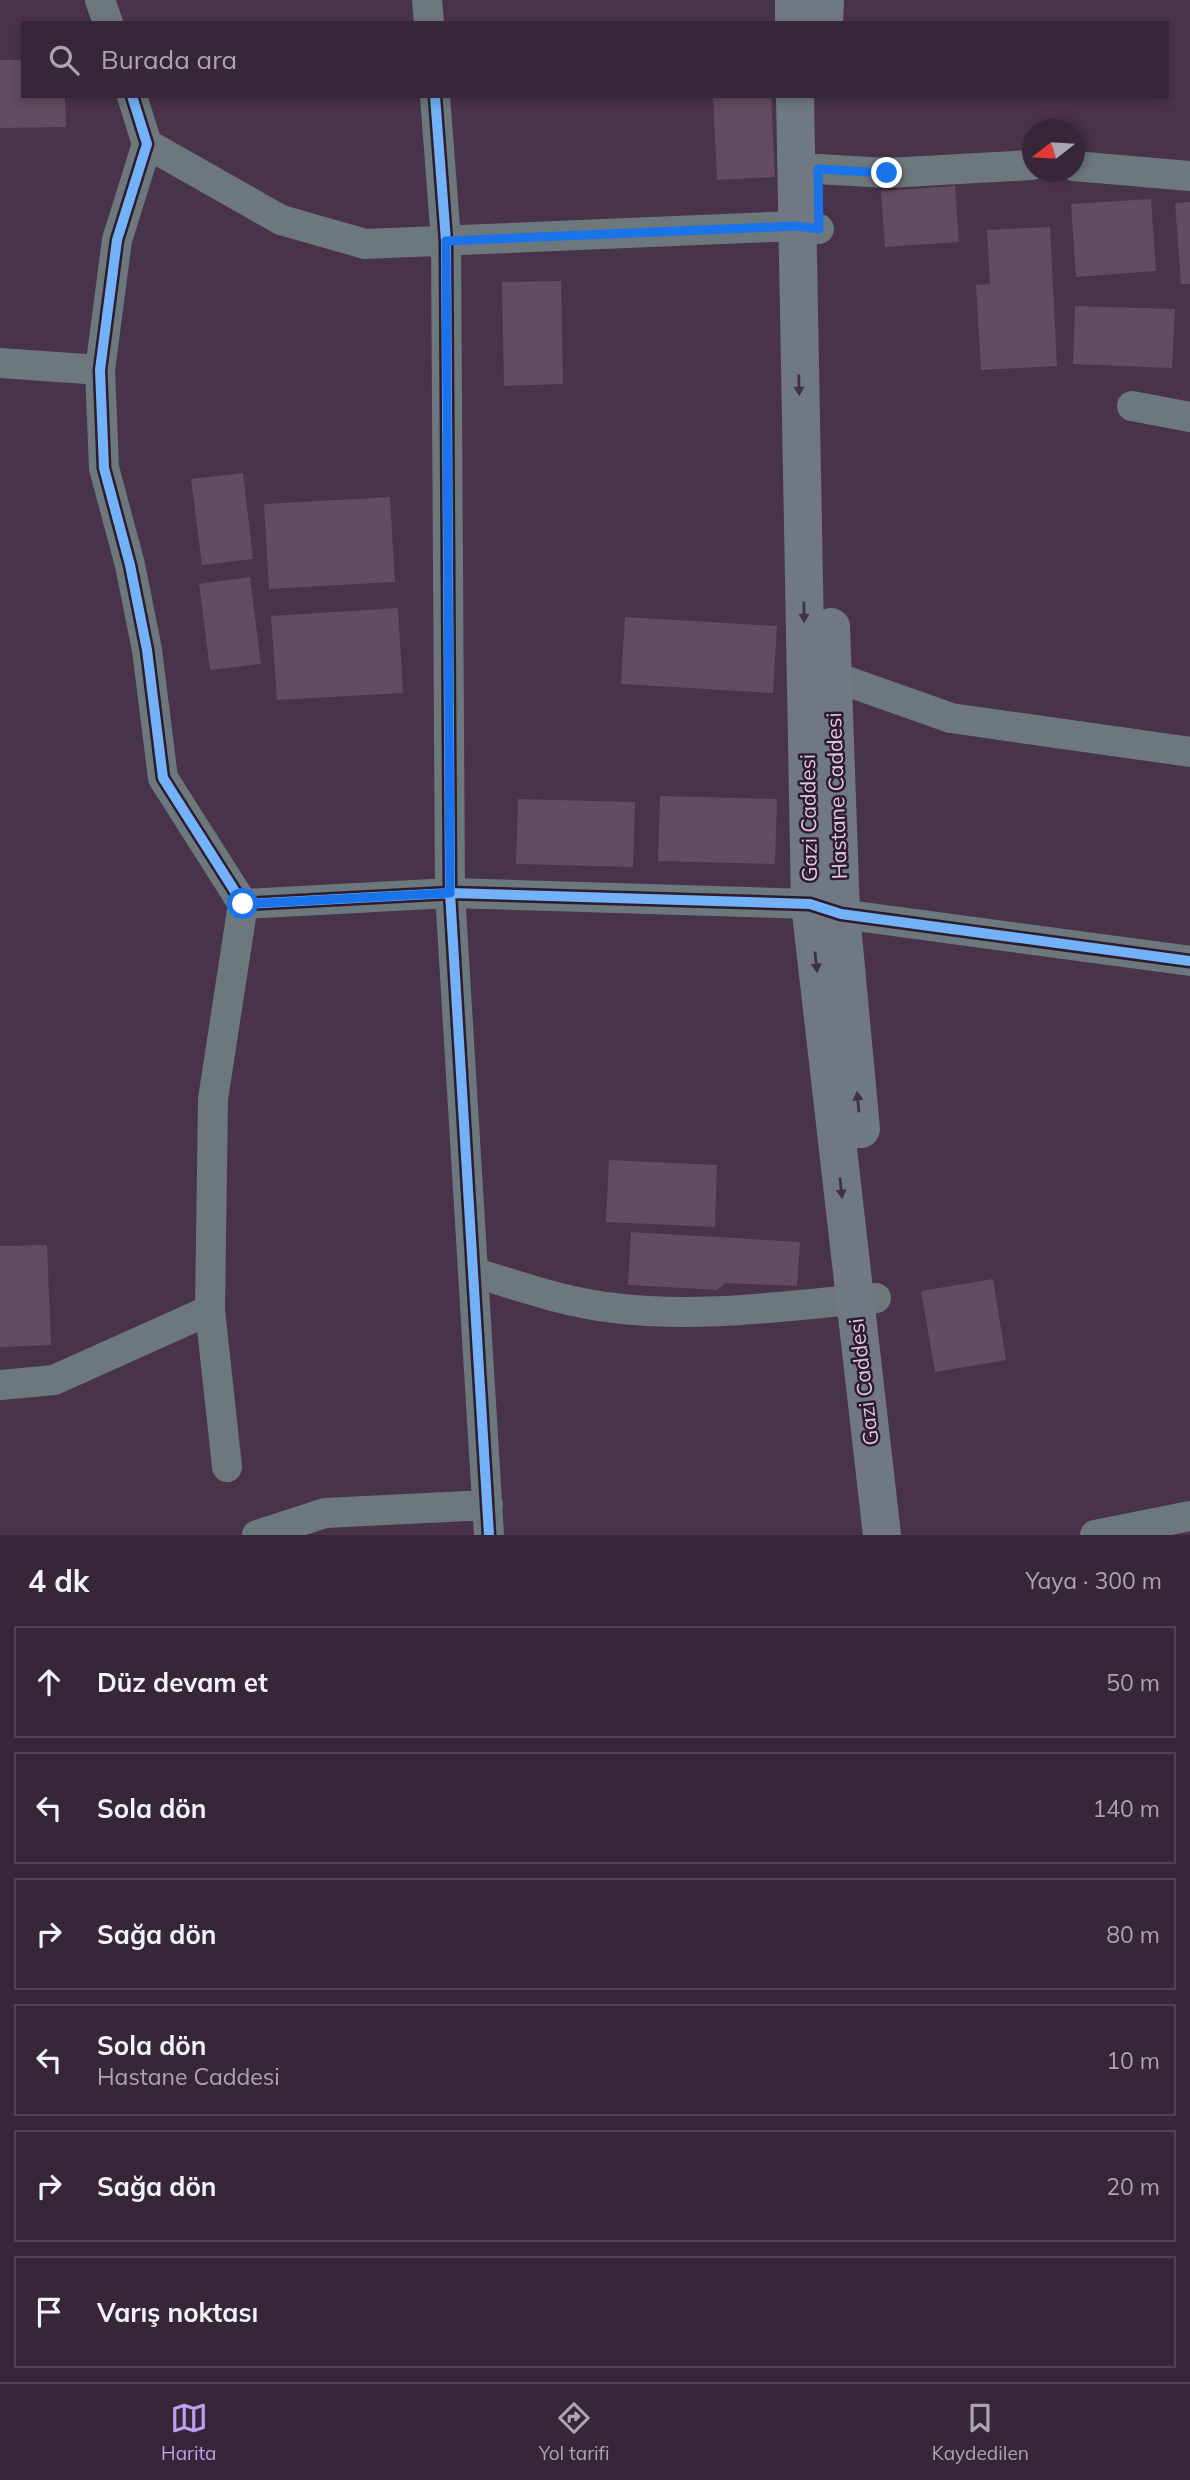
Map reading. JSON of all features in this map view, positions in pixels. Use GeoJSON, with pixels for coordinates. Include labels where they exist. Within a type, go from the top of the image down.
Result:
{"type":"FeatureCollection","features":[{"type":"Feature","properties":{"kind":"main road"},"geometry":{"type":"LineString","coordinates":[[794,0],[794,21]]}},
{"type":"Feature","properties":{"kind":"main road"},"geometry":{"type":"LineString","coordinates":[[824,21],[825,0]]}},
{"type":"Feature","properties":{"kind":"main road","name":"Gazi Caddesi"},"geometry":{"type":"LineString","coordinates":[[794,98],[807,227],[825,909]]}},
{"type":"Feature","properties":{"kind":"main road","name":"Hastane Caddesi"},"geometry":{"type":"LineString","coordinates":[[821,98],[818,169],[807,227],[832,676],[825,909],[864,1299],[904,1535]]}},
{"type":"Feature","properties":{"kind":"main road","name":"Gazi Caddesi"},"geometry":{"type":"LineString","coordinates":[[864,1299],[881,1535]]}},
{"type":"Feature","properties":{"kind":"street"},"geometry":{"type":"LineString","coordinates":[[100,0],[107,21]]}},
{"type":"Feature","properties":{"kind":"street"},"geometry":{"type":"LineString","coordinates":[[427,0],[429,21]]}},
{"type":"Feature","properties":{"kind":"street"},"geometry":{"type":"LineString","coordinates":[[133,98],[147,144],[117,240],[100,370],[104,468],[130,565],[148,650],[163,778],[243,904],[213,1099],[210,1310],[227,1467]]}},
{"type":"Feature","properties":{"kind":"street"},"geometry":{"type":"LineString","coordinates":[[435,98],[446,241],[450,893],[489,1535]]}},
{"type":"Feature","properties":{"kind":"street"},"geometry":{"type":"LineString","coordinates":[[147,144],[281,220],[365,244],[807,227]]}},
{"type":"Feature","properties":{"kind":"street"},"geometry":{"type":"LineString","coordinates":[[818,169],[887,173],[1022,165]]}},
{"type":"Feature","properties":{"kind":"street"},"geometry":{"type":"LineString","coordinates":[[1085,167],[1190,176]]}},
{"type":"Feature","properties":{"kind":"street"},"geometry":{"type":"LineString","coordinates":[[0,363],[100,370]]}},
{"type":"Feature","properties":{"kind":"street"},"geometry":{"type":"LineString","coordinates":[[1132,406],[1190,417]]}},
{"type":"Feature","properties":{"kind":"street"},"geometry":{"type":"LineString","coordinates":[[832,676],[951,718],[1190,752]]}},
{"type":"Feature","properties":{"kind":"street"},"geometry":{"type":"LineString","coordinates":[[243,904],[450,893],[825,909],[1190,961]]}},
{"type":"Feature","properties":{"kind":"street"},"geometry":{"type":"LineString","coordinates":[[474,1272],[540,1293],[612,1308],[705,1314],[864,1299]]}},
{"type":"Feature","properties":{"kind":"street"},"geometry":{"type":"LineString","coordinates":[[0,1385],[54,1380],[210,1310]]}},
{"type":"Feature","properties":{"kind":"street"},"geometry":{"type":"LineString","coordinates":[[257,1535],[325,1513],[488,1505]]}},
{"type":"Feature","properties":{"kind":"street"},"geometry":{"type":"LineString","coordinates":[[1095,1535],[1190,1516]]}},
{"type":"Feature","properties":{"kind":"building"},"geometry":{"type":"Polygon","coordinates":[[[0,60],[21,60],[21,98],[65,98],[66,127],[0,128],[0,60]]]}},
{"type":"Feature","properties":{"kind":"building"},"geometry":{"type":"Polygon","coordinates":[[[713,98],[771,98],[775,177],[717,180],[713,98]]]}},
{"type":"Feature","properties":{"kind":"building"},"geometry":{"type":"Polygon","coordinates":[[[955,186],[959,242],[885,247],[881,191],[955,186]]]}},
{"type":"Feature","properties":{"kind":"building"},"geometry":{"type":"Polygon","coordinates":[[[1151,199],[1156,271],[1076,277],[1071,204],[1151,199]]]}},
{"type":"Feature","properties":{"kind":"building"},"geometry":{"type":"Polygon","coordinates":[[[1190,202],[1190,284],[1181,284],[1175,203],[1190,202]]]}},
{"type":"Feature","properties":{"kind":"building"},"geometry":{"type":"Polygon","coordinates":[[[1050,227],[1057,366],[981,370],[976,285],[990,284],[987,230],[1050,227]]]}},
{"type":"Feature","properties":{"kind":"building"},"geometry":{"type":"Polygon","coordinates":[[[561,281],[563,384],[504,386],[502,282],[561,281]]]}},
{"type":"Feature","properties":{"kind":"building"},"geometry":{"type":"Polygon","coordinates":[[[1075,306],[1175,309],[1172,368],[1073,364],[1075,306]]]}},
{"type":"Feature","properties":{"kind":"building"},"geometry":{"type":"Polygon","coordinates":[[[243,473],[253,559],[202,565],[191,479],[243,473]]]}},
{"type":"Feature","properties":{"kind":"building"},"geometry":{"type":"Polygon","coordinates":[[[390,497],[395,582],[269,589],[264,504],[390,497]]]}},
{"type":"Feature","properties":{"kind":"building"},"geometry":{"type":"Polygon","coordinates":[[[250,577],[261,664],[210,670],[199,584],[250,577]]]}},
{"type":"Feature","properties":{"kind":"building"},"geometry":{"type":"Polygon","coordinates":[[[398,608],[403,693],[277,700],[271,616],[398,608]]]}},
{"type":"Feature","properties":{"kind":"building"},"geometry":{"type":"Polygon","coordinates":[[[625,617],[777,626],[773,693],[621,684],[625,617]]]}},
{"type":"Feature","properties":{"kind":"building"},"geometry":{"type":"Polygon","coordinates":[[[660,796],[777,799],[775,864],[658,861],[660,796]]]}},
{"type":"Feature","properties":{"kind":"building"},"geometry":{"type":"Polygon","coordinates":[[[518,799],[635,802],[633,867],[516,864],[518,799]]]}},
{"type":"Feature","properties":{"kind":"building"},"geometry":{"type":"Polygon","coordinates":[[[609,1160],[717,1165],[715,1227],[606,1222],[609,1160]]]}},
{"type":"Feature","properties":{"kind":"building"},"geometry":{"type":"Polygon","coordinates":[[[631,1232],[800,1242],[797,1286],[725,1283],[717,1290],[628,1285],[631,1232]]]}},
{"type":"Feature","properties":{"kind":"building"},"geometry":{"type":"Polygon","coordinates":[[[47,1245],[51,1345],[0,1347],[0,1246],[47,1245]]]}},
{"type":"Feature","properties":{"kind":"building"},"geometry":{"type":"Polygon","coordinates":[[[993,1279],[1006,1360],[935,1372],[921,1291],[993,1279]]]}},
{"type":"Feature","properties":{"kind":"cycle path"},"geometry":{"type":"LineString","coordinates":[[133,98],[147,144],[117,240],[100,370],[104,468],[130,565],[147,650],[163,778],[243,904],[450,893],[810,904],[841,914],[1190,961]]}},
{"type":"Feature","properties":{"kind":"cycle path"},"geometry":{"type":"LineString","coordinates":[[435,98],[446,241],[450,893],[489,1535]]}},
{"type":"Feature","properties":{"kind":"route"},"geometry":{"type":"LineString","coordinates":[[243,904],[450,893],[446,241],[796,226],[819,229],[818,169],[887,173]]}}]}
